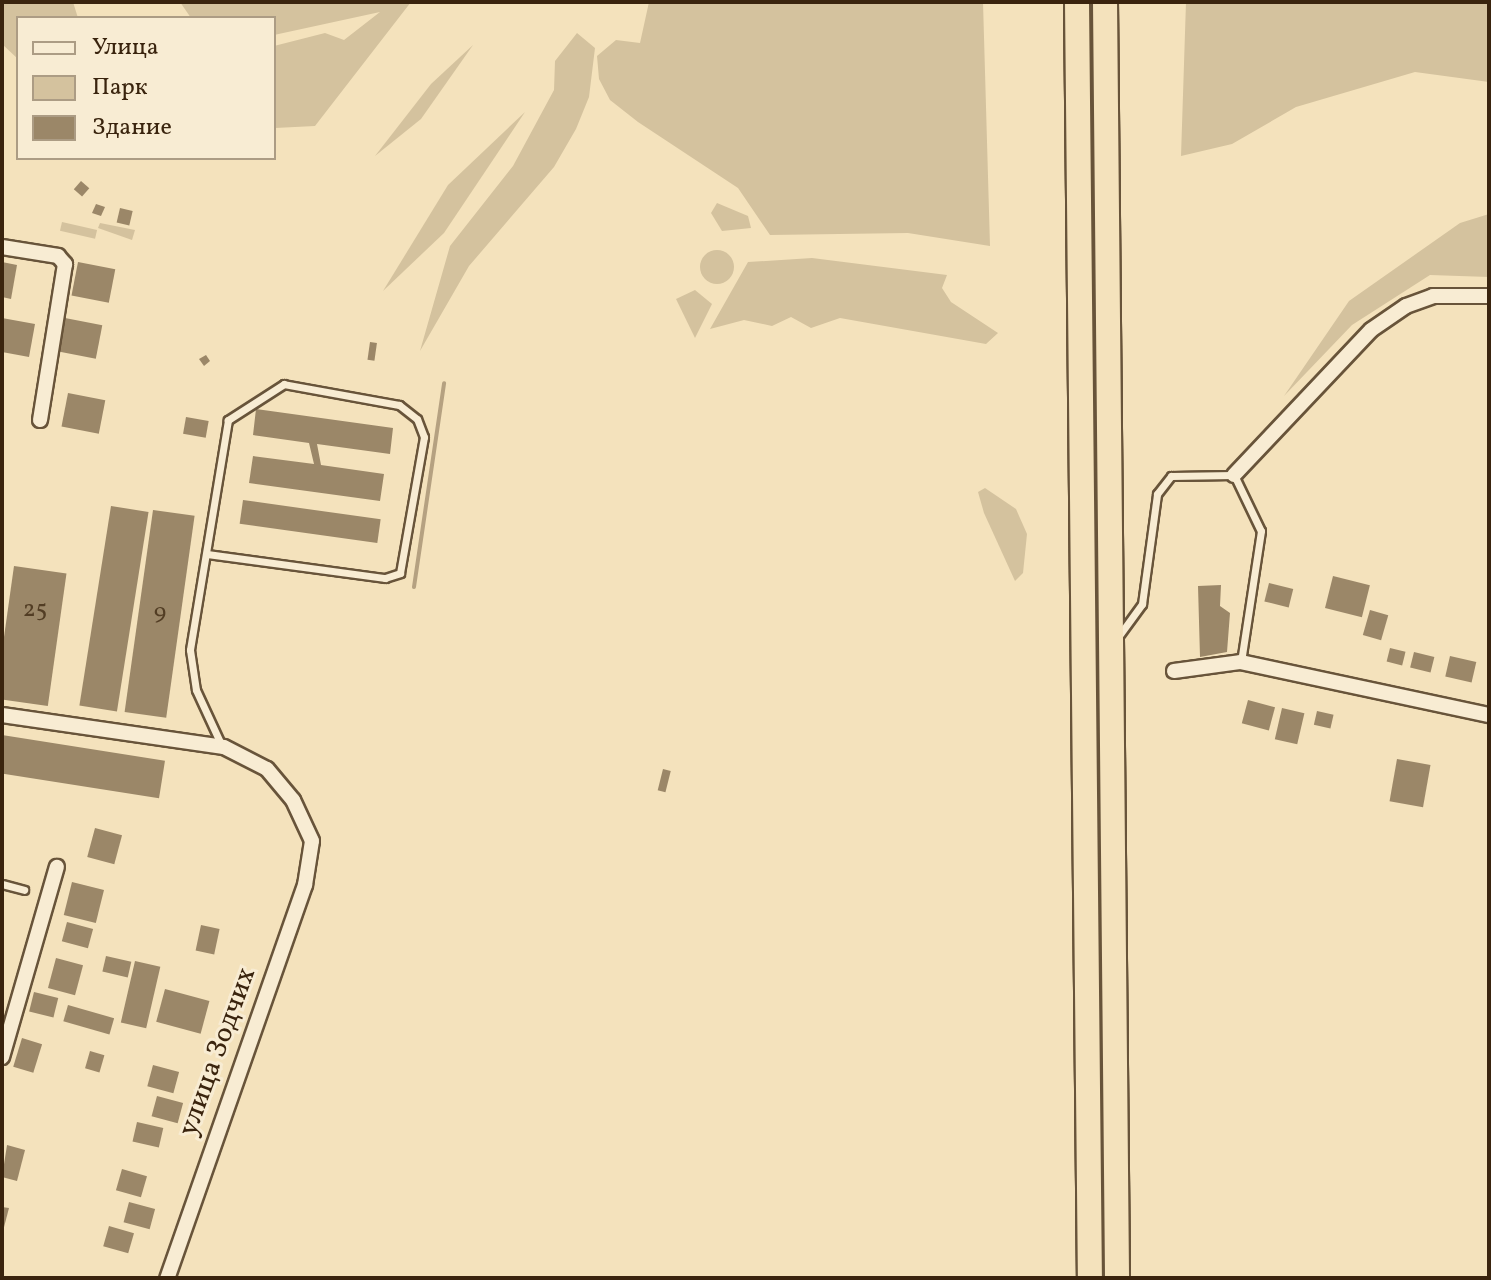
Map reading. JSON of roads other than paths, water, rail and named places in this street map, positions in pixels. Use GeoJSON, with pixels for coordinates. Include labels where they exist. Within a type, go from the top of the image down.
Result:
{"type":"FeatureCollection","features":[{"type":"Feature","properties":{"kind":"highway"},"geometry":{"type":"LineString","coordinates":[[1077,2],[1090,1278]]}},
{"type":"Feature","properties":{"kind":"highway"},"geometry":{"type":"LineString","coordinates":[[1105,2],[1117,1278]]}},
{"type":"Feature","properties":{"kind":"street"},"geometry":{"type":"LineString","coordinates":[[2,247],[58,256],[65,264],[40,420]]}},
{"type":"Feature","properties":{"kind":"street"},"geometry":{"type":"LineString","coordinates":[[1234,475],[1371,330],[1406,306],[1433,296],[1489,296]]}},
{"type":"Feature","properties":{"kind":"street"},"geometry":{"type":"LineString","coordinates":[[1174,671],[1241,662],[1489,715]]}},
{"type":"Feature","properties":{"kind":"street"},"geometry":{"type":"LineString","coordinates":[[2,715],[224,747]]}},
{"type":"Feature","properties":{"kind":"street","name":"улица Зодчих"},"geometry":{"type":"LineString","coordinates":[[167,1278],[305,885],[312,841],[293,800],[267,769],[224,747]]}},
{"type":"Feature","properties":{"kind":"street"},"geometry":{"type":"LineString","coordinates":[[2,1057],[57,867]]}},
{"type":"Feature","properties":{"kind":"lane"},"geometry":{"type":"LineString","coordinates":[[207,554],[385,578],[400,573],[424,437],[417,419],[399,405],[284,384],[228,420],[190,650],[196,690],[224,747]]}},
{"type":"Feature","properties":{"kind":"lane"},"geometry":{"type":"LineString","coordinates":[[1109,648],[1142,604],[1157,494],[1171,476],[1234,475],[1261,531],[1241,662]]}},
{"type":"Feature","properties":{"kind":"lane"},"geometry":{"type":"LineString","coordinates":[[2,884],[24,890]]}},
{"type":"Feature","properties":{"kind":"waterway"},"geometry":{"type":"LineString","coordinates":[[414,587],[444,383]]}}]}
